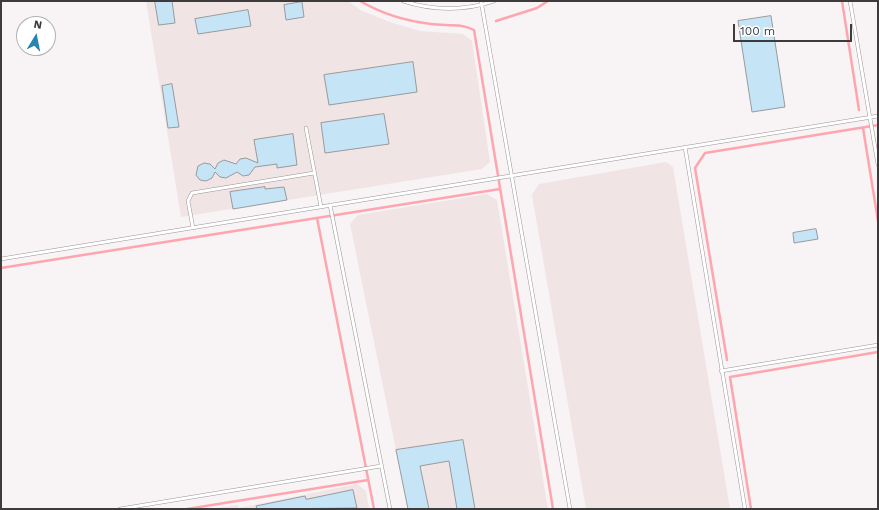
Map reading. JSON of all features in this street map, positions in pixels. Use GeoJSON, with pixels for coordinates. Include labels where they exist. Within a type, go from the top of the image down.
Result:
{"type":"FeatureCollection","features":[{"type":"Feature","properties":{"kind":"lane"},"geometry":{"type":"LineString","coordinates":[[403,1],[445,10],[494,1]]}},
{"type":"Feature","properties":{"kind":"lane"},"geometry":{"type":"LineString","coordinates":[[850,1],[878,165]]}},
{"type":"Feature","properties":{"kind":"lane"},"geometry":{"type":"LineString","coordinates":[[482,3],[570,509]]}},
{"type":"Feature","properties":{"kind":"lane"},"geometry":{"type":"LineString","coordinates":[[1,259],[878,116]]}},
{"type":"Feature","properties":{"kind":"lane"},"geometry":{"type":"LineString","coordinates":[[306,128],[321,206]]}},
{"type":"Feature","properties":{"kind":"lane"},"geometry":{"type":"LineString","coordinates":[[685,147],[745,509]]}},
{"type":"Feature","properties":{"kind":"lane"},"geometry":{"type":"LineString","coordinates":[[193,228],[188,201],[192,193],[314,173]]}},
{"type":"Feature","properties":{"kind":"lane"},"geometry":{"type":"LineString","coordinates":[[330,205],[390,509]]}},
{"type":"Feature","properties":{"kind":"lane"},"geometry":{"type":"LineString","coordinates":[[721,371],[878,345]]}},
{"type":"Feature","properties":{"kind":"lane"},"geometry":{"type":"LineString","coordinates":[[120,509],[382,466]]}},
{"type":"Feature","properties":{"kind":"shaded area"},"geometry":{"type":"Polygon","coordinates":[[[146,1],[348,1],[360,10],[390,22],[420,31],[463,34],[472,41],[490,162],[482,169],[181,217],[146,1]]]}},
{"type":"Feature","properties":{"kind":"shaded area"},"geometry":{"type":"Polygon","coordinates":[[[666,162],[673,167],[730,509],[586,509],[532,195],[539,184],[666,162]]]}},
{"type":"Feature","properties":{"kind":"shaded area"},"geometry":{"type":"Polygon","coordinates":[[[487,194],[497,200],[548,509],[408,509],[350,224],[358,215],[487,194]]]}},
{"type":"Feature","properties":{"kind":"shaded area"},"geometry":{"type":"Polygon","coordinates":[[[357,484],[366,491],[369,509],[210,509],[238,505],[239,508],[357,484]]]}},
{"type":"Feature","properties":{"kind":"building"},"geometry":{"type":"Polygon","coordinates":[[[155,1],[172,1],[175,23],[159,25],[155,1]]]}},
{"type":"Feature","properties":{"kind":"building"},"geometry":{"type":"Polygon","coordinates":[[[302,2],[304,17],[286,20],[284,5],[302,2]]]}},
{"type":"Feature","properties":{"kind":"building"},"geometry":{"type":"Polygon","coordinates":[[[248,10],[251,26],[198,34],[195,19],[248,10]]]}},
{"type":"Feature","properties":{"kind":"building"},"geometry":{"type":"Polygon","coordinates":[[[771,16],[785,107],[752,112],[738,21],[771,16]]]}},
{"type":"Feature","properties":{"kind":"building"},"geometry":{"type":"Polygon","coordinates":[[[413,62],[417,92],[329,105],[324,75],[413,62]]]}},
{"type":"Feature","properties":{"kind":"building"},"geometry":{"type":"Polygon","coordinates":[[[172,84],[179,127],[168,128],[162,86],[172,84]]]}},
{"type":"Feature","properties":{"kind":"building"},"geometry":{"type":"Polygon","coordinates":[[[384,114],[389,144],[325,153],[321,123],[384,114]]]}},
{"type":"Feature","properties":{"kind":"building"},"geometry":{"type":"Polygon","coordinates":[[[293,134],[297,165],[277,168],[277,164],[255,167],[249,175],[243,176],[237,172],[226,178],[220,177],[215,172],[212,178],[206,181],[200,180],[196,175],[198,166],[204,163],[210,164],[215,169],[218,163],[224,160],[236,164],[240,159],[246,158],[258,163],[254,140],[293,134]]]}},
{"type":"Feature","properties":{"kind":"building"},"geometry":{"type":"Polygon","coordinates":[[[265,187],[265,189],[284,187],[287,200],[233,209],[230,192],[265,187]]]}},
{"type":"Feature","properties":{"kind":"building"},"geometry":{"type":"Polygon","coordinates":[[[816,229],[818,239],[794,243],[793,233],[816,229]]]}},
{"type":"Feature","properties":{"kind":"building"},"geometry":{"type":"Polygon","coordinates":[[[463,440],[475,509],[457,509],[449,461],[420,466],[429,509],[408,509],[396,450],[463,440]]]}},
{"type":"Feature","properties":{"kind":"building"},"geometry":{"type":"Polygon","coordinates":[[[353,490],[357,508],[257,509],[256,506],[305,496],[306,499],[353,490]]]}},
{"type":"Feature","properties":{"kind":"waterway"},"geometry":{"type":"LineString","coordinates":[[360,1],[377,10],[403,19],[431,24],[464,26],[474,30],[553,509]]}},
{"type":"Feature","properties":{"kind":"waterway"},"geometry":{"type":"LineString","coordinates":[[496,21],[537,8],[548,1]]}},
{"type":"Feature","properties":{"kind":"waterway"},"geometry":{"type":"LineString","coordinates":[[842,1],[859,110]]}},
{"type":"Feature","properties":{"kind":"waterway"},"geometry":{"type":"LineString","coordinates":[[727,360],[695,168],[705,153],[878,125]]}},
{"type":"Feature","properties":{"kind":"waterway"},"geometry":{"type":"LineString","coordinates":[[863,128],[878,221]]}},
{"type":"Feature","properties":{"kind":"waterway"},"geometry":{"type":"LineString","coordinates":[[1,268],[500,189]]}},
{"type":"Feature","properties":{"kind":"waterway"},"geometry":{"type":"LineString","coordinates":[[317,218],[374,509]]}},
{"type":"Feature","properties":{"kind":"waterway"},"geometry":{"type":"LineString","coordinates":[[751,509],[730,377],[878,352]]}},
{"type":"Feature","properties":{"kind":"waterway"},"geometry":{"type":"LineString","coordinates":[[187,509],[368,480]]}}]}
